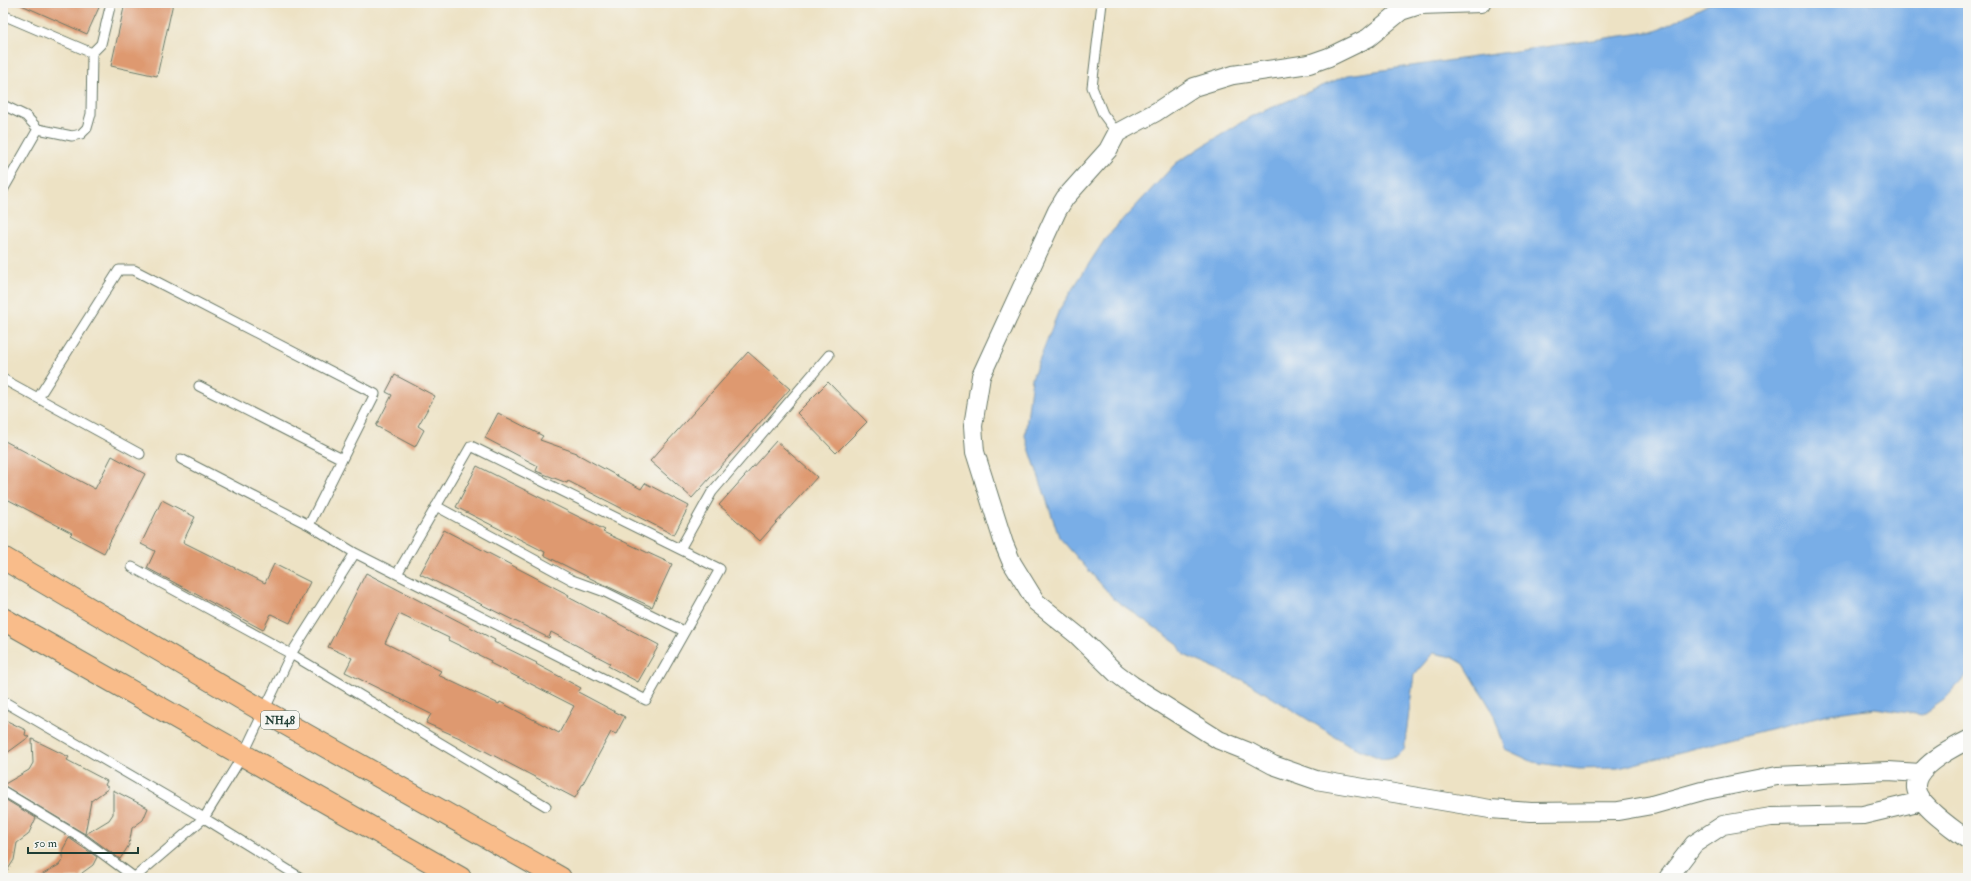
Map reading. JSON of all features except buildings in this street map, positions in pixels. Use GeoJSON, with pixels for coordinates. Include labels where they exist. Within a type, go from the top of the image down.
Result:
{"type":"FeatureCollection","features":[{"type":"Feature","properties":{"kind":"highway","name":"NH48"},"geometry":{"type":"LineString","coordinates":[[3,558],[265,712],[560,878]]}},
{"type":"Feature","properties":{"kind":"highway"},"geometry":{"type":"LineString","coordinates":[[3,619],[460,878]]}},
{"type":"Feature","properties":{"kind":"street"},"geometry":{"type":"LineString","coordinates":[[1481,3],[1420,5],[1401,11],[1368,38],[1329,57],[1309,64],[1233,75],[1194,87],[1156,112],[1117,133],[1108,150],[1065,198],[1057,211],[981,376],[973,426],[975,452],[1004,544],[1012,563],[1036,602],[1077,635],[1116,673],[1219,740],[1249,752],[1274,765],[1316,780],[1490,809],[1531,812],[1618,810],[1652,805],[1702,791],[1777,776],[1888,771],[1921,773]]}},
{"type":"Feature","properties":{"kind":"street"},"geometry":{"type":"LineString","coordinates":[[1968,740],[1941,754],[1921,773],[1916,783],[1916,790],[1922,800],[1937,816],[1968,840]]}},
{"type":"Feature","properties":{"kind":"street"},"geometry":{"type":"LineString","coordinates":[[1668,878],[1694,844],[1724,825],[1771,817],[1863,815],[1922,800]]}},
{"type":"Feature","properties":{"kind":"lane"},"geometry":{"type":"LineString","coordinates":[[3,105],[26,116],[38,129],[72,136],[81,134],[87,128],[91,114],[92,53],[101,44],[111,3]]}},
{"type":"Feature","properties":{"kind":"lane"},"geometry":{"type":"LineString","coordinates":[[1102,3],[1092,86],[1103,114],[1117,133]]}},
{"type":"Feature","properties":{"kind":"lane"},"geometry":{"type":"LineString","coordinates":[[3,15],[92,53]]}},
{"type":"Feature","properties":{"kind":"lane"},"geometry":{"type":"LineString","coordinates":[[3,190],[38,129]]}},
{"type":"Feature","properties":{"kind":"lane"},"geometry":{"type":"LineString","coordinates":[[38,398],[119,270],[134,270],[375,394],[309,525]]}},
{"type":"Feature","properties":{"kind":"lane"},"geometry":{"type":"LineString","coordinates":[[680,549],[712,492],[829,355]]}},
{"type":"Feature","properties":{"kind":"lane"},"geometry":{"type":"LineString","coordinates":[[3,379],[140,454]]}},
{"type":"Feature","properties":{"kind":"lane"},"geometry":{"type":"LineString","coordinates":[[199,386],[342,459]]}},
{"type":"Feature","properties":{"kind":"lane"},"geometry":{"type":"LineString","coordinates":[[181,459],[309,525],[355,553],[646,700],[720,569],[471,446],[397,574]]}},
{"type":"Feature","properties":{"kind":"lane"},"geometry":{"type":"LineString","coordinates":[[436,506],[572,580],[606,592],[684,631]]}},
{"type":"Feature","properties":{"kind":"lane"},"geometry":{"type":"LineString","coordinates":[[4,794],[84,840],[134,878],[204,818],[243,755],[265,712],[291,654],[355,553]]}},
{"type":"Feature","properties":{"kind":"lane"},"geometry":{"type":"LineString","coordinates":[[132,567],[291,654],[546,806]]}},
{"type":"Feature","properties":{"kind":"lane"},"geometry":{"type":"LineString","coordinates":[[3,701],[204,818],[301,878]]}},
{"type":"Feature","properties":{"kind":"water"},"geometry":{"type":"Polygon","coordinates":[[[1711,3],[1968,3],[1968,674],[1944,700],[1922,715],[1875,708],[1828,714],[1619,768],[1579,769],[1533,762],[1505,749],[1493,712],[1464,664],[1452,657],[1433,653],[1414,675],[1404,750],[1395,757],[1382,759],[1349,745],[1247,682],[1184,655],[1177,643],[1114,599],[1059,537],[1025,436],[1032,378],[1059,310],[1105,239],[1176,163],[1250,117],[1348,75],[1656,31],[1711,3]]]}}]}
